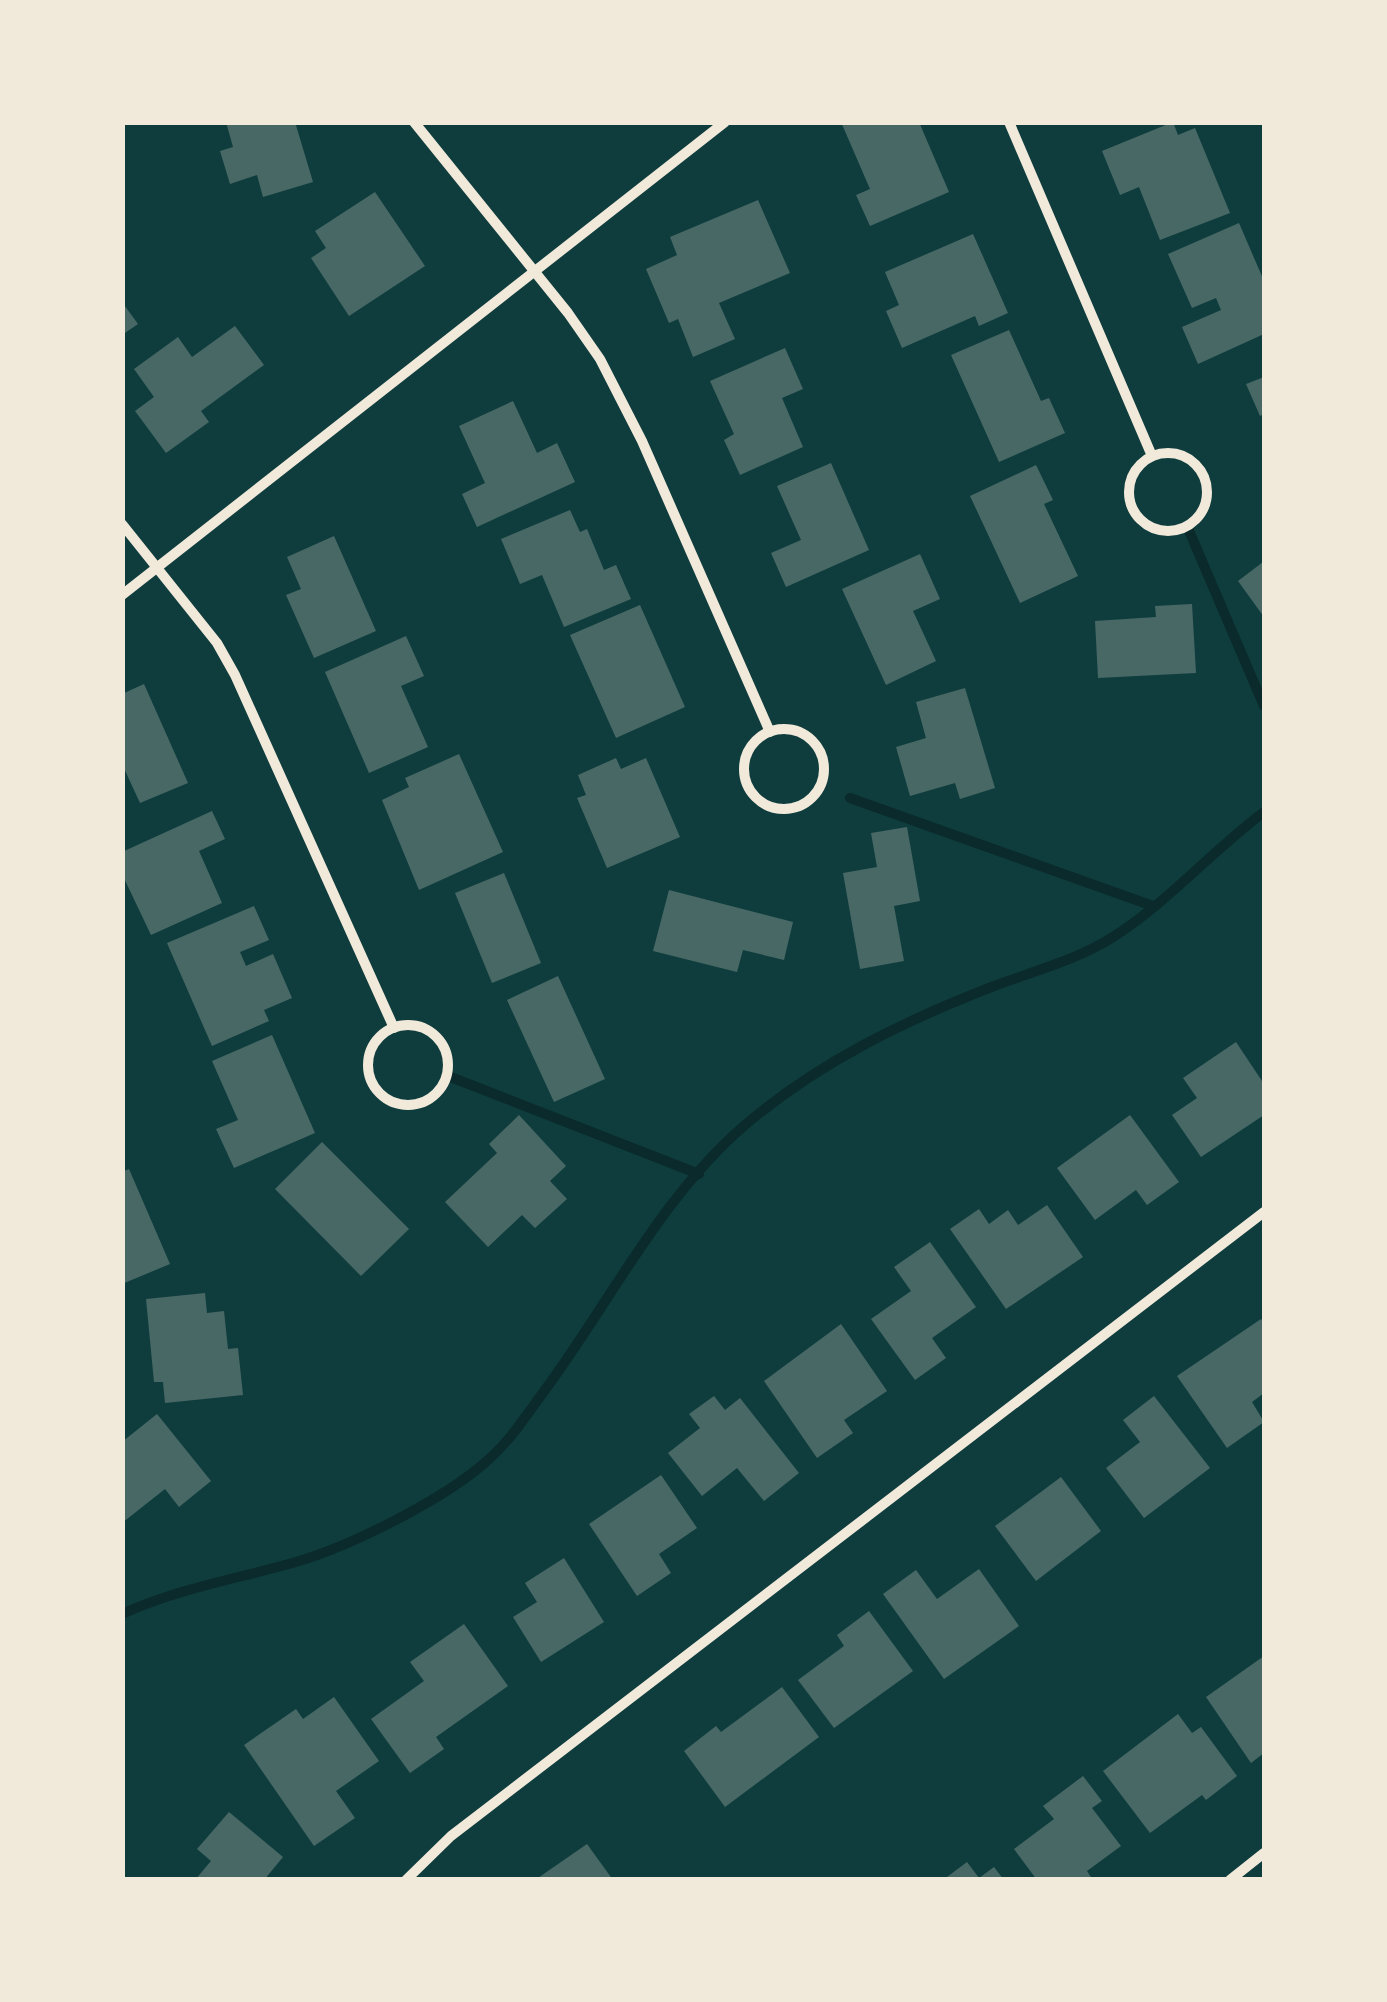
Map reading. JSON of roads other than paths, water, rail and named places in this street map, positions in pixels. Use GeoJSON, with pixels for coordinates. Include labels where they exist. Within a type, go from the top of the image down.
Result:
{"type":"FeatureCollection","features":[{"type":"Feature","properties":{"kind":"street"},"geometry":{"type":"LineString","coordinates":[[414,122],[590,344],[622,397],[770,732]]}},
{"type":"Feature","properties":{"kind":"street"},"geometry":{"type":"LineString","coordinates":[[122,595],[725,122]]}},
{"type":"Feature","properties":{"kind":"street"},"geometry":{"type":"LineString","coordinates":[[1008,122],[1152,456]]}},
{"type":"Feature","properties":{"kind":"street"},"geometry":{"type":"LineString","coordinates":[[1180,454],[1202,473],[1207,491],[1205,506],[1187,526],[1170,532],[1150,527],[1133,511],[1130,482],[1140,464],[1152,456],[1180,454]]}},
{"type":"Feature","properties":{"kind":"street"},"geometry":{"type":"LineString","coordinates":[[122,524],[217,642],[235,675],[394,1028]]}},
{"type":"Feature","properties":{"kind":"street"},"geometry":{"type":"LineString","coordinates":[[796,731],[811,739],[820,750],[825,769],[821,786],[810,801],[798,807],[771,807],[759,801],[746,781],[744,763],[751,746],[770,732],[796,731]]}},
{"type":"Feature","properties":{"kind":"street"},"geometry":{"type":"LineString","coordinates":[[417,1025],[432,1032],[443,1044],[448,1076],[434,1097],[420,1104],[407,1106],[388,1100],[372,1083],[368,1066],[371,1049],[394,1028],[417,1025]]}},
{"type":"Feature","properties":{"kind":"street"},"geometry":{"type":"LineString","coordinates":[[406,1880],[451,1836],[1264,1212]]}},
{"type":"Feature","properties":{"kind":"street"},"geometry":{"type":"LineString","coordinates":[[1230,1880],[1264,1853]]}},
{"type":"Feature","properties":{"kind":"waterway"},"geometry":{"type":"LineString","coordinates":[[1187,526],[1264,706]]}},
{"type":"Feature","properties":{"kind":"waterway"},"geometry":{"type":"LineString","coordinates":[[850,798],[1153,906]]}},
{"type":"Feature","properties":{"kind":"waterway"},"geometry":{"type":"LineString","coordinates":[[122,1614],[165,1597],[296,1562],[343,1545],[396,1520],[470,1475],[518,1426],[687,1184],[745,1125],[802,1082],[895,1029],[994,986],[1070,959],[1113,937],[1264,812]]}},
{"type":"Feature","properties":{"kind":"waterway"},"geometry":{"type":"LineString","coordinates":[[448,1076],[699,1174]]}}]}
